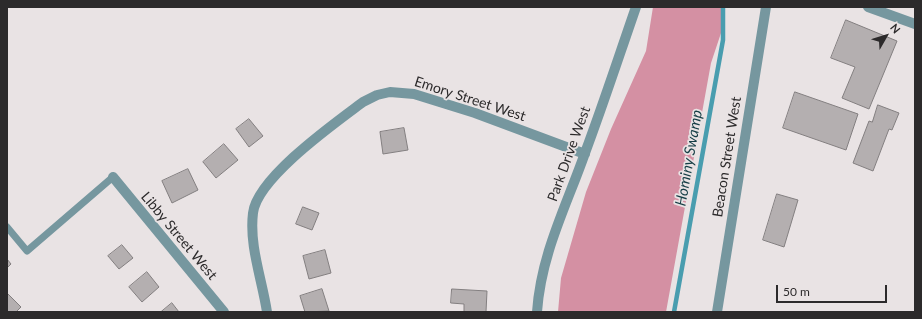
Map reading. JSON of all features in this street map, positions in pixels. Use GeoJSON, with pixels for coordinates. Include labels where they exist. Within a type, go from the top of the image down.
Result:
{"type":"FeatureCollection","features":[{"type":"Feature","properties":{"kind":"street","name":"Park Drive West"},"geometry":{"type":"LineString","coordinates":[[537,312],[540,285],[548,247],[585,154],[636,7]]}},
{"type":"Feature","properties":{"kind":"street","name":"Beacon Street West"},"geometry":{"type":"LineString","coordinates":[[717,312],[766,7]]}},
{"type":"Feature","properties":{"kind":"street"},"geometry":{"type":"LineString","coordinates":[[868,7],[915,24]]}},
{"type":"Feature","properties":{"kind":"street","name":"Emory Street West"},"geometry":{"type":"LineString","coordinates":[[267,312],[254,248],[253,212],[258,197],[289,161],[352,110],[370,98],[390,92],[414,94],[475,113],[585,154]]}},
{"type":"Feature","properties":{"kind":"street","name":"Libby Street West"},"geometry":{"type":"LineString","coordinates":[[113,177],[224,312]]}},
{"type":"Feature","properties":{"kind":"lane"},"geometry":{"type":"LineString","coordinates":[[7,227],[27,251],[113,177]]}},
{"type":"Feature","properties":{"kind":"shaded area"},"geometry":{"type":"Polygon","coordinates":[[[653,7],[721,7],[723,27],[711,63],[666,312],[558,312],[561,278],[586,192],[611,129],[646,51],[653,7]]]}},
{"type":"Feature","properties":{"kind":"building"},"geometry":{"type":"Polygon","coordinates":[[[846,20],[897,41],[869,109],[842,98],[855,67],[831,58],[846,20]]]}},
{"type":"Feature","properties":{"kind":"building"},"geometry":{"type":"Polygon","coordinates":[[[795,92],[858,114],[846,150],[783,128],[795,92]]]}},
{"type":"Feature","properties":{"kind":"building"},"geometry":{"type":"Polygon","coordinates":[[[878,105],[899,113],[892,130],[889,129],[873,171],[853,163],[869,121],[872,122],[878,105]]]}},
{"type":"Feature","properties":{"kind":"building"},"geometry":{"type":"Polygon","coordinates":[[[249,119],[263,136],[249,147],[236,129],[249,119]]]}},
{"type":"Feature","properties":{"kind":"building"},"geometry":{"type":"Polygon","coordinates":[[[404,128],[408,150],[383,154],[380,132],[404,128]]]}},
{"type":"Feature","properties":{"kind":"building"},"geometry":{"type":"Polygon","coordinates":[[[224,144],[238,160],[216,178],[203,162],[224,144]]]}},
{"type":"Feature","properties":{"kind":"building"},"geometry":{"type":"Polygon","coordinates":[[[188,169],[198,190],[172,203],[162,181],[188,169]]]}},
{"type":"Feature","properties":{"kind":"building"},"geometry":{"type":"Polygon","coordinates":[[[777,194],[798,200],[784,247],[763,240],[777,194]]]}},
{"type":"Feature","properties":{"kind":"building"},"geometry":{"type":"Polygon","coordinates":[[[303,207],[319,213],[312,230],[296,224],[303,207]]]}},
{"type":"Feature","properties":{"kind":"building"},"geometry":{"type":"Polygon","coordinates":[[[122,245],[133,258],[119,269],[108,256],[122,245]]]}},
{"type":"Feature","properties":{"kind":"building"},"geometry":{"type":"Polygon","coordinates":[[[325,250],[331,273],[309,279],[303,256],[325,250]]]}},
{"type":"Feature","properties":{"kind":"building"},"geometry":{"type":"Polygon","coordinates":[[[7,259],[11,264],[7,268],[7,259]]]}},
{"type":"Feature","properties":{"kind":"building"},"geometry":{"type":"Polygon","coordinates":[[[147,272],[159,287],[142,302],[129,287],[147,272]]]}},
{"type":"Feature","properties":{"kind":"building"},"geometry":{"type":"Polygon","coordinates":[[[322,289],[329,311],[305,312],[300,296],[322,289]]]}},
{"type":"Feature","properties":{"kind":"building"},"geometry":{"type":"Polygon","coordinates":[[[452,289],[487,291],[486,312],[464,312],[464,304],[451,303],[452,289]]]}},
{"type":"Feature","properties":{"kind":"building"},"geometry":{"type":"Polygon","coordinates":[[[7,293],[21,307],[16,312],[7,312],[7,293]]]}},
{"type":"Feature","properties":{"kind":"building"},"geometry":{"type":"Polygon","coordinates":[[[172,303],[179,312],[161,312],[172,303]]]}},
{"type":"Feature","properties":{"kind":"waterway","name":"Hominy Swamp"},"geometry":{"type":"LineString","coordinates":[[674,312],[723,40],[723,7]]}}]}
